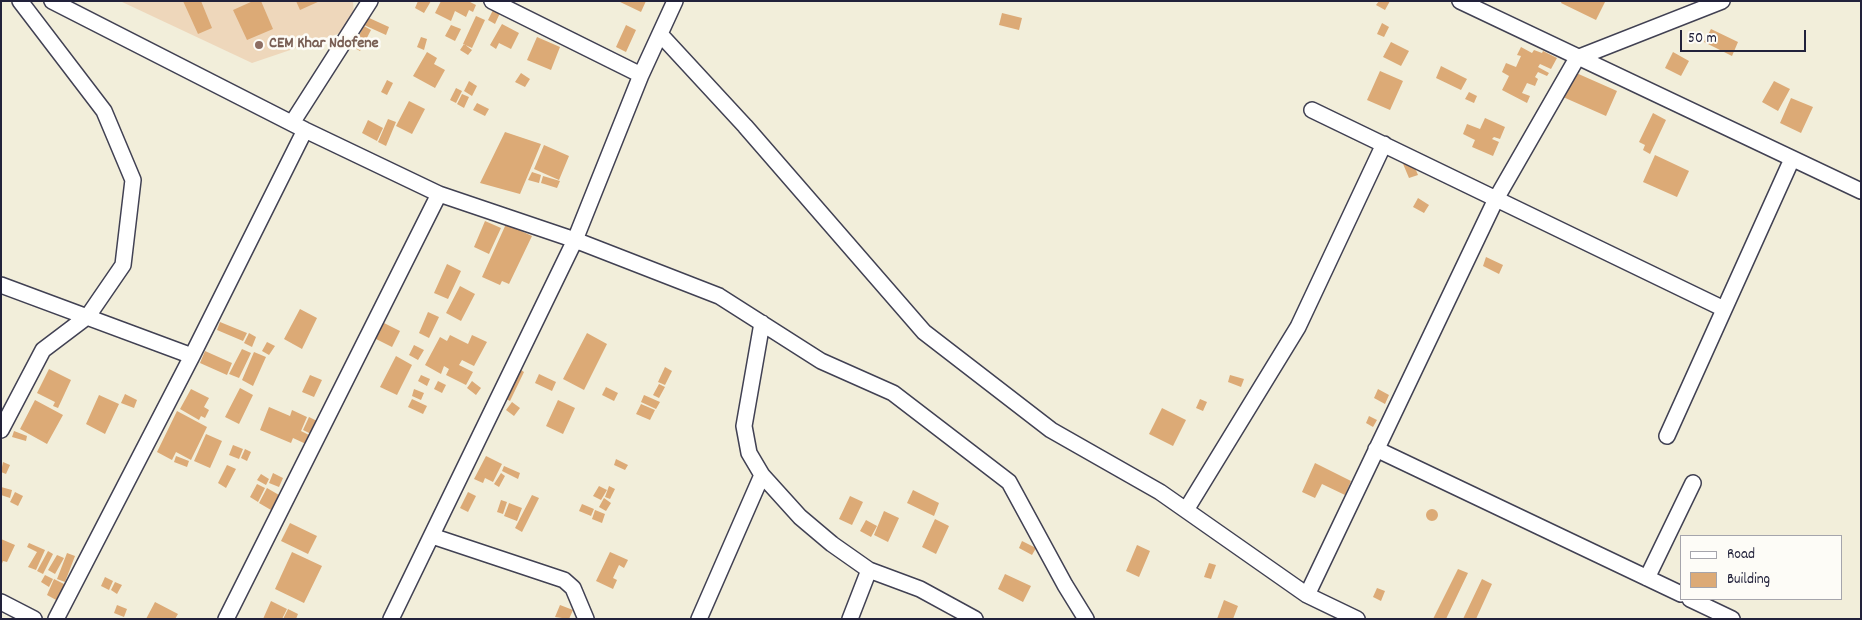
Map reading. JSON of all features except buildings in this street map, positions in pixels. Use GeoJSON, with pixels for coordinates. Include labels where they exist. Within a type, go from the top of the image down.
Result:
{"type":"FeatureCollection","features":[{"type":"Feature","properties":{"kind":"street"},"geometry":{"type":"LineString","coordinates":[[1,430],[44,350],[88,316],[124,265],[132,180],[104,111],[20,1]]}},
{"type":"Feature","properties":{"kind":"street"},"geometry":{"type":"LineString","coordinates":[[52,1],[298,126],[438,194],[575,240],[719,296],[820,361],[893,393],[1009,482],[1065,585],[1086,619]]}},
{"type":"Feature","properties":{"kind":"street"},"geometry":{"type":"LineString","coordinates":[[56,619],[192,356],[298,126],[370,1]]}},
{"type":"Feature","properties":{"kind":"street"},"geometry":{"type":"LineString","coordinates":[[492,1],[641,75]]}},
{"type":"Feature","properties":{"kind":"street"},"geometry":{"type":"LineString","coordinates":[[391,619],[575,240],[641,75],[675,1]]}},
{"type":"Feature","properties":{"kind":"street"},"geometry":{"type":"LineString","coordinates":[[1307,595],[1496,199],[1577,58],[1722,1]]}},
{"type":"Feature","properties":{"kind":"street"},"geometry":{"type":"LineString","coordinates":[[1462,2],[1861,192]]}},
{"type":"Feature","properties":{"kind":"street"},"geometry":{"type":"LineString","coordinates":[[660,34],[745,126],[924,332],[1051,430],[1160,492],[1307,595],[1357,619]]}},
{"type":"Feature","properties":{"kind":"street"},"geometry":{"type":"LineString","coordinates":[[1312,110],[1724,309]]}},
{"type":"Feature","properties":{"kind":"street"},"geometry":{"type":"LineString","coordinates":[[1186,510],[1298,327],[1384,144]]}},
{"type":"Feature","properties":{"kind":"street"},"geometry":{"type":"LineString","coordinates":[[1667,436],[1792,159]]}},
{"type":"Feature","properties":{"kind":"street"},"geometry":{"type":"LineString","coordinates":[[226,619],[438,194]]}},
{"type":"Feature","properties":{"kind":"street"},"geometry":{"type":"LineString","coordinates":[[1,285],[192,356]]}},
{"type":"Feature","properties":{"kind":"street"},"geometry":{"type":"LineString","coordinates":[[762,323],[744,426],[749,453],[762,475],[800,517],[832,544],[869,570],[920,589],[975,619]]}},
{"type":"Feature","properties":{"kind":"street"},"geometry":{"type":"LineString","coordinates":[[1376,449],[1680,594]]}},
{"type":"Feature","properties":{"kind":"street"},"geometry":{"type":"LineString","coordinates":[[699,619],[762,475]]}},
{"type":"Feature","properties":{"kind":"street"},"geometry":{"type":"LineString","coordinates":[[1647,578],[1693,483]]}},
{"type":"Feature","properties":{"kind":"street"},"geometry":{"type":"LineString","coordinates":[[432,536],[564,580],[573,588],[584,617]]}},
{"type":"Feature","properties":{"kind":"street"},"geometry":{"type":"LineString","coordinates":[[850,619],[869,570]]}},
{"type":"Feature","properties":{"kind":"street"},"geometry":{"type":"LineString","coordinates":[[1692,600],[1732,619]]}},
{"type":"Feature","properties":{"kind":"street"},"geometry":{"type":"LineString","coordinates":[[1,602],[34,619]]}},
{"type":"Feature","properties":{"kind":"shaded area","name":"CEM Khar Ndofene"},"geometry":{"type":"Polygon","coordinates":[[[120,1],[353,1],[355,28],[252,63],[120,1]]]}},
{"type":"Feature","properties":{"kind":"place","name":"CEM Khar Ndofene"},"geometry":{"type":"Point","coordinates":[259,45]}}]}
